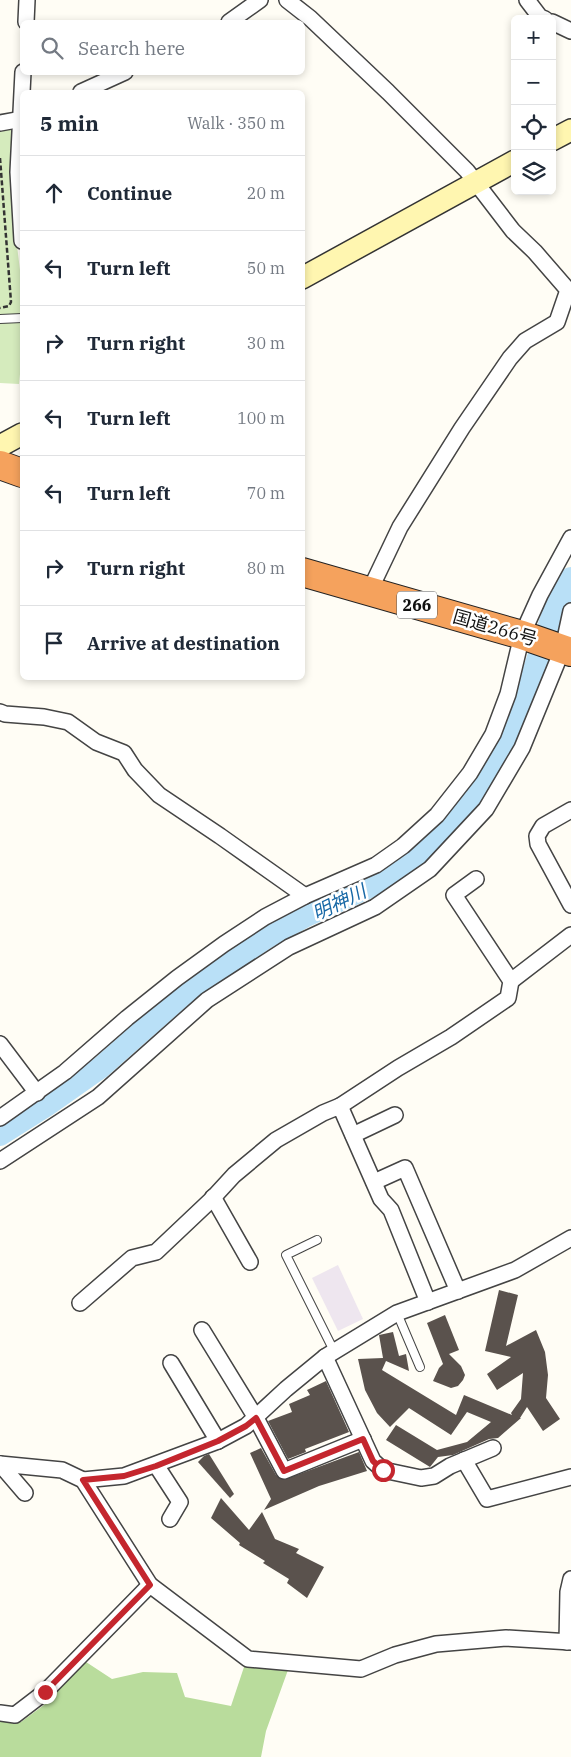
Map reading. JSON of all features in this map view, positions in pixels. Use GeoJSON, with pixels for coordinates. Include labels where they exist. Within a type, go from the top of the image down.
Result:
{"type":"FeatureCollection","features":[{"type":"Feature","properties":{"kind":"highway"},"geometry":{"type":"LineString","coordinates":[[0,465],[20,473]]}},
{"type":"Feature","properties":{"kind":"highway","name":"国道266号"},"geometry":{"type":"LineString","coordinates":[[305,573],[548,644]]}},
{"type":"Feature","properties":{"kind":"street"},"geometry":{"type":"LineString","coordinates":[[26,20],[27,0]]}},
{"type":"Feature","properties":{"kind":"street"},"geometry":{"type":"LineString","coordinates":[[232,20],[260,0]]}},
{"type":"Feature","properties":{"kind":"street"},"geometry":{"type":"LineString","coordinates":[[287,0],[310,18],[388,92],[476,182],[513,231],[535,252],[568,290],[557,322],[525,342],[510,358],[462,428],[400,527],[369,592]]}},
{"type":"Feature","properties":{"kind":"street"},"geometry":{"type":"LineString","coordinates":[[527,0],[538,15]]}},
{"type":"Feature","properties":{"kind":"street"},"geometry":{"type":"LineString","coordinates":[[556,24],[571,31]]}},
{"type":"Feature","properties":{"kind":"street"},"geometry":{"type":"LineString","coordinates":[[23,75],[23,90]]}},
{"type":"Feature","properties":{"kind":"street"},"geometry":{"type":"LineString","coordinates":[[84,90],[118,75]]}},
{"type":"Feature","properties":{"kind":"street"},"geometry":{"type":"LineString","coordinates":[[0,122],[20,120]]}},
{"type":"Feature","properties":{"kind":"street"},"geometry":{"type":"LineString","coordinates":[[556,138],[571,130]]}},
{"type":"Feature","properties":{"kind":"street"},"geometry":{"type":"LineString","coordinates":[[20,146],[18,172],[20,206]]}},
{"type":"Feature","properties":{"kind":"street"},"geometry":{"type":"LineString","coordinates":[[305,276],[511,163]]}},
{"type":"Feature","properties":{"kind":"street"},"geometry":{"type":"LineString","coordinates":[[0,1161],[98,1097],[207,1000],[289,947],[375,907],[430,869],[486,809],[522,748],[548,644],[540,595],[571,538]]}},
{"type":"Feature","properties":{"kind":"street"},"geometry":{"type":"LineString","coordinates":[[0,1118],[65,1072],[177,978],[265,918],[305,896],[376,865],[403,846],[437,815],[470,773],[493,734],[508,694],[548,644],[571,610]]}},
{"type":"Feature","properties":{"kind":"street"},"geometry":{"type":"LineString","coordinates":[[0,712],[68,722],[96,742],[124,753],[135,770],[158,795],[305,896]]}},
{"type":"Feature","properties":{"kind":"street"},"geometry":{"type":"LineString","coordinates":[[571,810],[543,826],[537,836],[538,844],[571,905]]}},
{"type":"Feature","properties":{"kind":"street"},"geometry":{"type":"LineString","coordinates":[[476,879],[454,895],[511,981]]}},
{"type":"Feature","properties":{"kind":"street"},"geometry":{"type":"LineString","coordinates":[[80,1303],[132,1258],[156,1252],[214,1197],[234,1175],[276,1140],[323,1113],[340,1106],[488,1013],[508,998],[511,981],[571,934]]}},
{"type":"Feature","properties":{"kind":"street"},"geometry":{"type":"LineString","coordinates":[[0,1044],[37,1093]]}},
{"type":"Feature","properties":{"kind":"street"},"geometry":{"type":"LineString","coordinates":[[340,1106],[381,1199],[391,1210],[428,1302]]}},
{"type":"Feature","properties":{"kind":"street"},"geometry":{"type":"LineString","coordinates":[[353,1135],[396,1115]]}},
{"type":"Feature","properties":{"kind":"street"},"geometry":{"type":"LineString","coordinates":[[374,1182],[406,1168],[458,1291]]}},
{"type":"Feature","properties":{"kind":"street"},"geometry":{"type":"LineString","coordinates":[[214,1197],[250,1262]]}},
{"type":"Feature","properties":{"kind":"street"},"geometry":{"type":"LineString","coordinates":[[0,1464],[62,1470],[83,1480],[124,1476],[156,1466],[218,1441],[246,1426],[286,1389],[330,1354],[398,1314],[515,1270],[571,1238]]}},
{"type":"Feature","properties":{"kind":"street"},"geometry":{"type":"LineString","coordinates":[[202,1330],[256,1418],[284,1471],[363,1439]]}},
{"type":"Feature","properties":{"kind":"street"},"geometry":{"type":"LineString","coordinates":[[330,1354],[373,1461],[383,1470],[422,1478],[434,1476],[450,1466],[493,1448]]}},
{"type":"Feature","properties":{"kind":"street"},"geometry":{"type":"LineString","coordinates":[[171,1362],[218,1441]]}},
{"type":"Feature","properties":{"kind":"street"},"geometry":{"type":"LineString","coordinates":[[464,1460],[487,1499],[571,1477]]}},
{"type":"Feature","properties":{"kind":"street"},"geometry":{"type":"LineString","coordinates":[[0,1464],[25,1492]]}},
{"type":"Feature","properties":{"kind":"street"},"geometry":{"type":"LineString","coordinates":[[156,1466],[180,1502],[170,1519]]}},
{"type":"Feature","properties":{"kind":"street"},"geometry":{"type":"LineString","coordinates":[[83,1480],[150,1585],[248,1659],[362,1669],[395,1655],[436,1644],[506,1638],[569,1642],[568,1592],[571,1580]]}},
{"type":"Feature","properties":{"kind":"street"},"geometry":{"type":"LineString","coordinates":[[0,1713],[15,1714],[45,1692],[150,1585]]}},
{"type":"Feature","properties":{"kind":"lane"},"geometry":{"type":"LineString","coordinates":[[0,319],[20,318]]}},
{"type":"Feature","properties":{"kind":"lane"},"geometry":{"type":"LineString","coordinates":[[317,1240],[286,1255],[330,1354]]}},
{"type":"Feature","properties":{"kind":"lane"},"geometry":{"type":"LineString","coordinates":[[398,1314],[420,1367]]}},
{"type":"Feature","properties":{"kind":"path"},"geometry":{"type":"LineString","coordinates":[[0,158],[11,302],[9,306],[0,308]]}},
{"type":"Feature","properties":{"kind":"shaded area"},"geometry":{"type":"Polygon","coordinates":[[[338,1265],[363,1319],[338,1331],[312,1278],[338,1265]]]}},
{"type":"Feature","properties":{"kind":"green space"},"geometry":{"type":"Polygon","coordinates":[[[11,126],[12,190],[20,270],[19,384],[0,383],[0,127],[11,126]]]}},
{"type":"Feature","properties":{"kind":"green space"},"geometry":{"type":"Polygon","coordinates":[[[83,1660],[112,1679],[143,1672],[177,1673],[185,1697],[231,1706],[245,1664],[288,1670],[266,1731],[261,1757],[0,1757],[0,1722],[21,1722],[44,1705],[83,1660]]]}},
{"type":"Feature","properties":{"kind":"building"},"geometry":{"type":"Polygon","coordinates":[[[499,1290],[518,1295],[506,1346],[536,1330],[545,1352],[548,1375],[546,1398],[560,1419],[543,1431],[527,1407],[521,1418],[498,1438],[489,1439],[453,1455],[438,1457],[430,1467],[386,1440],[396,1425],[437,1450],[467,1442],[491,1422],[467,1412],[451,1435],[409,1408],[390,1427],[377,1413],[365,1390],[358,1359],[383,1358],[379,1335],[393,1332],[399,1356],[406,1354],[409,1371],[386,1361],[382,1370],[456,1415],[464,1395],[512,1415],[511,1413],[521,1399],[523,1373],[497,1390],[487,1374],[511,1357],[485,1351],[499,1290]]]}},
{"type":"Feature","properties":{"kind":"building"},"geometry":{"type":"Polygon","coordinates":[[[445,1315],[459,1350],[449,1354],[461,1366],[465,1375],[458,1386],[451,1388],[433,1381],[443,1364],[427,1323],[445,1315]]]}},
{"type":"Feature","properties":{"kind":"building"},"geometry":{"type":"Polygon","coordinates":[[[326,1381],[349,1432],[305,1449],[306,1452],[288,1459],[268,1421],[292,1412],[289,1404],[310,1395],[307,1390],[326,1381]]]}},
{"type":"Feature","properties":{"kind":"building"},"geometry":{"type":"Polygon","coordinates":[[[261,1448],[276,1475],[283,1480],[359,1452],[367,1471],[319,1486],[264,1510],[271,1499],[250,1453],[261,1448]]]}},
{"type":"Feature","properties":{"kind":"building"},"geometry":{"type":"Polygon","coordinates":[[[209,1454],[234,1494],[230,1498],[198,1462],[209,1454]]]}},
{"type":"Feature","properties":{"kind":"building"},"geometry":{"type":"Polygon","coordinates":[[[221,1498],[249,1530],[262,1512],[275,1539],[299,1549],[296,1553],[324,1567],[307,1598],[287,1583],[289,1579],[239,1545],[240,1543],[211,1518],[221,1498]]]}},
{"type":"Feature","properties":{"kind":"waterway","name":"明神川"},"geometry":{"type":"LineString","coordinates":[[0,1135],[46,1106],[100,1068],[184,994],[266,938],[304,917],[374,885],[419,855],[463,809],[482,784],[500,754],[520,711],[554,610],[571,578]]}},
{"type":"Feature","properties":{"kind":"route"},"geometry":{"type":"LineString","coordinates":[[45,1692],[150,1585],[83,1480],[124,1476],[156,1466],[218,1441],[246,1426],[256,1418],[284,1471],[363,1439],[373,1461],[383,1470]]}}]}
